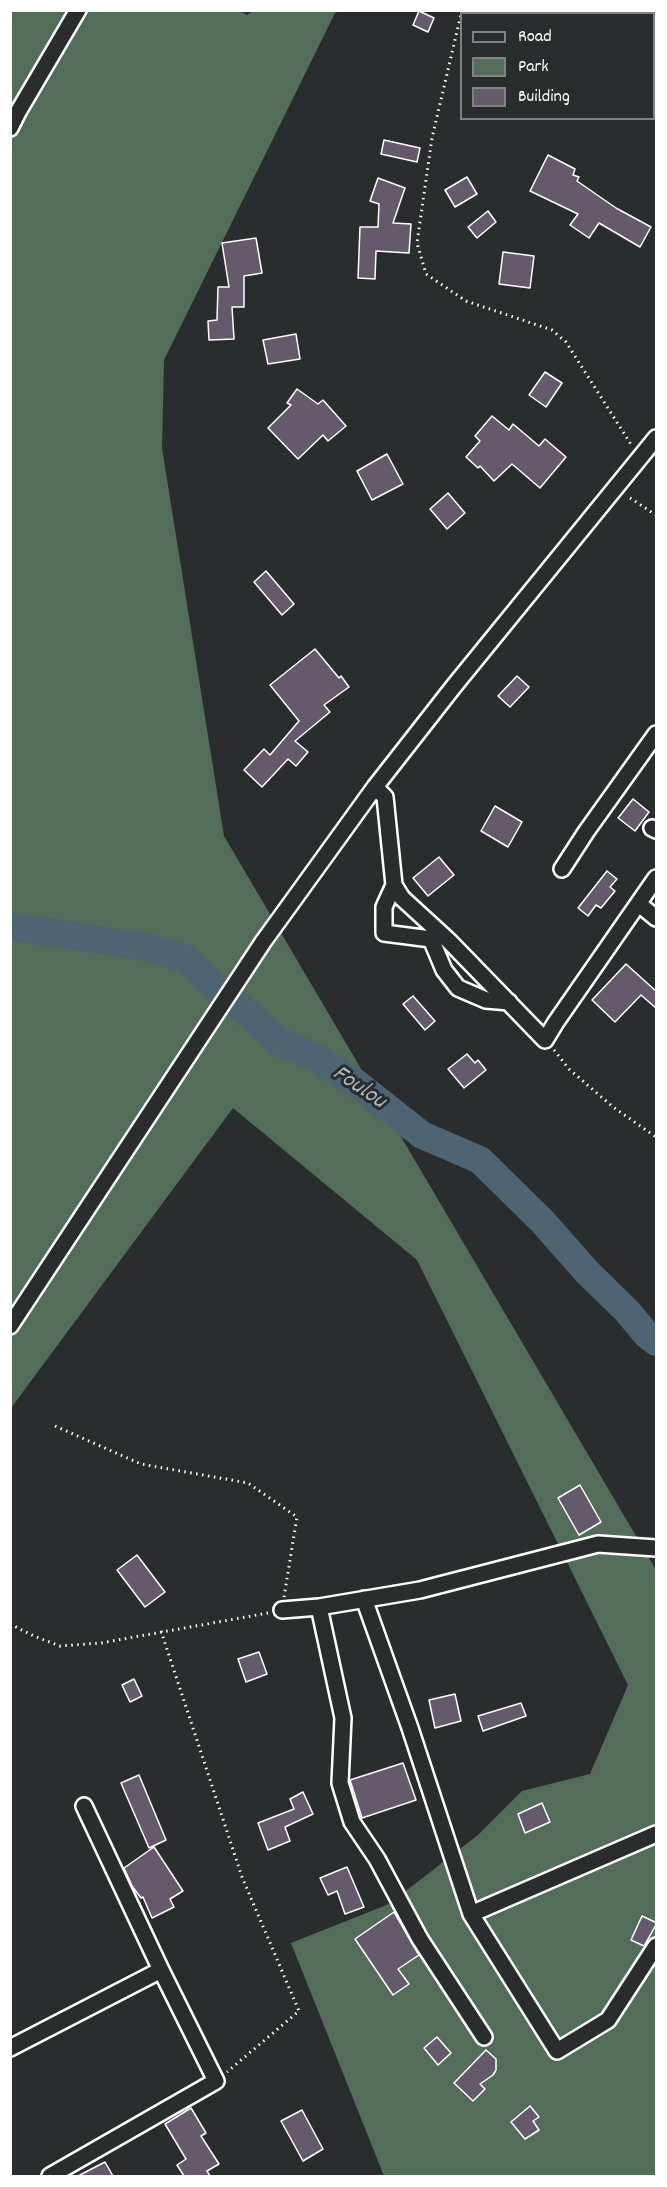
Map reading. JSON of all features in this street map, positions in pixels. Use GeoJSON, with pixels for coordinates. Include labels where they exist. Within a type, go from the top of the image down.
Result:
{"type":"FeatureCollection","features":[{"type":"Feature","properties":{"kind":"street"},"geometry":{"type":"LineString","coordinates":[[10,128],[78,10]]}},
{"type":"Feature","properties":{"kind":"street"},"geometry":{"type":"LineString","coordinates":[[10,1326],[263,942],[375,787],[454,686],[657,438]]}},
{"type":"Feature","properties":{"kind":"street"},"geometry":{"type":"LineString","coordinates":[[562,870],[598,814],[657,734]]}},
{"type":"Feature","properties":{"kind":"street"},"geometry":{"type":"LineString","coordinates":[[375,787],[385,796],[393,885],[384,907],[384,933],[430,939],[444,970],[458,988],[486,1000],[509,1002]]}},
{"type":"Feature","properties":{"kind":"street"},"geometry":{"type":"LineString","coordinates":[[393,885],[402,898],[449,941],[545,1040],[657,878]]}},
{"type":"Feature","properties":{"kind":"street"},"geometry":{"type":"LineString","coordinates":[[639,904],[657,918]]}},
{"type":"Feature","properties":{"kind":"street"},"geometry":{"type":"LineString","coordinates":[[282,1610],[319,1607],[420,1590],[598,1544],[657,1548]]}},
{"type":"Feature","properties":{"kind":"street"},"geometry":{"type":"LineString","coordinates":[[364,1599],[410,1728],[471,1914],[557,2050],[608,2020],[657,1946]]}},
{"type":"Feature","properties":{"kind":"street"},"geometry":{"type":"LineString","coordinates":[[319,1607],[343,1718],[340,1783],[352,1822],[377,1859],[420,1939],[484,2037]]}},
{"type":"Feature","properties":{"kind":"street"},"geometry":{"type":"LineString","coordinates":[[50,2176],[216,2081],[84,1806]]}},
{"type":"Feature","properties":{"kind":"street"},"geometry":{"type":"LineString","coordinates":[[471,1914],[657,1834]]}},
{"type":"Feature","properties":{"kind":"street"},"geometry":{"type":"LineString","coordinates":[[10,2048],[161,1970]]}},
{"type":"Feature","properties":{"kind":"path"},"geometry":{"type":"LineString","coordinates":[[460,19],[432,138],[417,243],[426,274],[466,301],[552,330],[566,342],[640,458]]}},
{"type":"Feature","properties":{"kind":"path"},"geometry":{"type":"LineString","coordinates":[[630,498],[657,515]]}},
{"type":"Feature","properties":{"kind":"path"},"geometry":{"type":"LineString","coordinates":[[545,1040],[578,1077],[613,1107],[657,1137]]}},
{"type":"Feature","properties":{"kind":"path"},"geometry":{"type":"LineString","coordinates":[[10,1624],[60,1646],[101,1643],[282,1610],[297,1517],[248,1483],[141,1464],[55,1426]]}},
{"type":"Feature","properties":{"kind":"path"},"geometry":{"type":"LineString","coordinates":[[161,1631],[242,1877],[299,2011],[216,2081]]}},
{"type":"Feature","properties":{"kind":"green space"},"geometry":{"type":"Polygon","coordinates":[[[239,10],[247,15],[255,10],[336,11],[164,360],[162,448],[224,836],[656,1570],[656,2176],[384,2176],[291,1943],[389,1904],[478,1835],[522,1791],[590,1774],[628,1685],[417,1260],[233,1108],[11,1408],[11,11],[239,10]]]}},
{"type":"Feature","properties":{"kind":"building"},"geometry":{"type":"Polygon","coordinates":[[[419,11],[434,18],[428,32],[413,25],[419,11]]]}},
{"type":"Feature","properties":{"kind":"building"},"geometry":{"type":"Polygon","coordinates":[[[384,140],[420,148],[417,162],[381,154],[384,140]]]}},
{"type":"Feature","properties":{"kind":"building"},"geometry":{"type":"Polygon","coordinates":[[[548,155],[575,169],[573,175],[579,177],[577,181],[616,208],[651,227],[640,247],[599,223],[589,238],[570,225],[578,214],[530,191],[548,155]]]}},
{"type":"Feature","properties":{"kind":"building"},"geometry":{"type":"Polygon","coordinates":[[[467,177],[477,194],[455,207],[445,190],[467,177]]]}},
{"type":"Feature","properties":{"kind":"building"},"geometry":{"type":"Polygon","coordinates":[[[378,178],[405,188],[393,223],[411,224],[409,253],[376,251],[375,279],[358,278],[360,227],[378,227],[379,204],[370,201],[378,178]]]}},
{"type":"Feature","properties":{"kind":"building"},"geometry":{"type":"Polygon","coordinates":[[[488,211],[496,222],[477,238],[468,227],[488,211]]]}},
{"type":"Feature","properties":{"kind":"building"},"geometry":{"type":"Polygon","coordinates":[[[256,238],[262,273],[244,276],[244,307],[232,307],[234,339],[209,340],[208,321],[217,320],[218,287],[229,287],[222,243],[256,238]]]}},
{"type":"Feature","properties":{"kind":"building"},"geometry":{"type":"Polygon","coordinates":[[[503,252],[534,256],[530,288],[499,284],[503,252]]]}},
{"type":"Feature","properties":{"kind":"building"},"geometry":{"type":"Polygon","coordinates":[[[296,334],[300,359],[268,364],[263,340],[296,334]]]}},
{"type":"Feature","properties":{"kind":"building"},"geometry":{"type":"Polygon","coordinates":[[[545,372],[562,383],[546,407],[529,395],[545,372]]]}},
{"type":"Feature","properties":{"kind":"building"},"geometry":{"type":"Polygon","coordinates":[[[297,389],[318,404],[323,400],[346,426],[328,441],[323,435],[298,459],[268,428],[291,405],[287,403],[297,389]]]}},
{"type":"Feature","properties":{"kind":"building"},"geometry":{"type":"Polygon","coordinates":[[[492,416],[509,430],[513,424],[539,446],[545,439],[566,457],[540,488],[512,464],[494,481],[480,466],[478,468],[466,457],[480,441],[475,436],[492,416]]]}},
{"type":"Feature","properties":{"kind":"building"},"geometry":{"type":"Polygon","coordinates":[[[387,454],[403,484],[372,500],[357,471],[387,454]]]}},
{"type":"Feature","properties":{"kind":"building"},"geometry":{"type":"Polygon","coordinates":[[[448,493],[465,513],[447,529],[430,509],[448,493]]]}},
{"type":"Feature","properties":{"kind":"building"},"geometry":{"type":"Polygon","coordinates":[[[266,571],[294,604],[282,615],[254,582],[266,571]]]}},
{"type":"Feature","properties":{"kind":"building"},"geometry":{"type":"Polygon","coordinates":[[[315,649],[349,687],[324,705],[330,712],[295,741],[308,752],[296,766],[288,759],[262,787],[244,770],[264,749],[270,755],[299,721],[270,685],[315,649]]]}},
{"type":"Feature","properties":{"kind":"building"},"geometry":{"type":"Polygon","coordinates":[[[517,676],[529,687],[510,707],[498,696],[517,676]]]}},
{"type":"Feature","properties":{"kind":"building"},"geometry":{"type":"Polygon","coordinates":[[[633,799],[649,812],[635,831],[618,818],[633,799]]]}},
{"type":"Feature","properties":{"kind":"building"},"geometry":{"type":"Polygon","coordinates":[[[495,806],[522,822],[508,847],[481,831],[495,806]]]}},
{"type":"Feature","properties":{"kind":"building"},"geometry":{"type":"Polygon","coordinates":[[[439,857],[454,875],[428,896],[413,878],[439,857]]]}},
{"type":"Feature","properties":{"kind":"building"},"geometry":{"type":"Polygon","coordinates":[[[607,871],[617,879],[610,887],[615,891],[601,908],[596,905],[588,916],[578,908],[607,871]]]}},
{"type":"Feature","properties":{"kind":"building"},"geometry":{"type":"Polygon","coordinates":[[[626,964],[657,992],[657,1009],[641,995],[615,1022],[592,1000],[626,964]]]}},
{"type":"Feature","properties":{"kind":"building"},"geometry":{"type":"Polygon","coordinates":[[[413,996],[435,1021],[425,1030],[403,1004],[413,996]]]}},
{"type":"Feature","properties":{"kind":"building"},"geometry":{"type":"Polygon","coordinates":[[[467,1054],[475,1063],[478,1060],[486,1070],[464,1088],[448,1069],[467,1054]]]}},
{"type":"Feature","properties":{"kind":"building"},"geometry":{"type":"Polygon","coordinates":[[[580,1485],[601,1522],[579,1535],[558,1498],[580,1485]]]}},
{"type":"Feature","properties":{"kind":"building"},"geometry":{"type":"Polygon","coordinates":[[[137,1555],[165,1592],[145,1607],[117,1570],[137,1555]]]}},
{"type":"Feature","properties":{"kind":"building"},"geometry":{"type":"Polygon","coordinates":[[[259,1652],[267,1674],[246,1682],[238,1659],[259,1652]]]}},
{"type":"Feature","properties":{"kind":"building"},"geometry":{"type":"Polygon","coordinates":[[[134,1679],[142,1696],[130,1702],[122,1685],[134,1679]]]}},
{"type":"Feature","properties":{"kind":"building"},"geometry":{"type":"Polygon","coordinates":[[[455,1694],[461,1721],[435,1728],[429,1700],[455,1694]]]}},
{"type":"Feature","properties":{"kind":"building"},"geometry":{"type":"Polygon","coordinates":[[[521,1703],[526,1716],[483,1731],[478,1716],[521,1703]]]}},
{"type":"Feature","properties":{"kind":"building"},"geometry":{"type":"Polygon","coordinates":[[[403,1763],[416,1800],[362,1818],[350,1780],[403,1763]]]}},
{"type":"Feature","properties":{"kind":"building"},"geometry":{"type":"Polygon","coordinates":[[[139,1775],[166,1840],[149,1848],[121,1783],[139,1775]]]}},
{"type":"Feature","properties":{"kind":"building"},"geometry":{"type":"Polygon","coordinates":[[[303,1792],[313,1814],[285,1827],[290,1841],[268,1850],[258,1823],[294,1809],[290,1799],[303,1792]]]}},
{"type":"Feature","properties":{"kind":"building"},"geometry":{"type":"Polygon","coordinates":[[[542,1803],[550,1822],[525,1833],[518,1814],[542,1803]]]}},
{"type":"Feature","properties":{"kind":"building"},"geometry":{"type":"Polygon","coordinates":[[[154,1847],[183,1891],[170,1899],[174,1907],[152,1918],[143,1897],[141,1898],[132,1886],[124,1868],[154,1847]]]}},
{"type":"Feature","properties":{"kind":"building"},"geometry":{"type":"Polygon","coordinates":[[[347,1867],[364,1907],[345,1914],[337,1891],[328,1895],[320,1878],[347,1867]]]}},
{"type":"Feature","properties":{"kind":"building"},"geometry":{"type":"Polygon","coordinates":[[[394,1912],[419,1955],[398,1969],[409,1984],[393,1995],[355,1939],[394,1912]]]}},
{"type":"Feature","properties":{"kind":"building"},"geometry":{"type":"Polygon","coordinates":[[[642,1916],[657,1923],[644,1946],[631,1940],[642,1916]]]}},
{"type":"Feature","properties":{"kind":"building"},"geometry":{"type":"Polygon","coordinates":[[[437,2037],[451,2053],[438,2065],[424,2048],[437,2037]]]}},
{"type":"Feature","properties":{"kind":"building"},"geometry":{"type":"Polygon","coordinates":[[[486,2050],[496,2059],[496,2070],[480,2084],[485,2089],[473,2101],[454,2083],[486,2050]]]}},
{"type":"Feature","properties":{"kind":"building"},"geometry":{"type":"Polygon","coordinates":[[[530,2106],[539,2117],[533,2121],[539,2130],[525,2139],[511,2122],[530,2106]]]}},
{"type":"Feature","properties":{"kind":"building"},"geometry":{"type":"Polygon","coordinates":[[[191,2108],[206,2133],[201,2136],[219,2164],[207,2171],[210,2176],[184,2176],[177,2165],[186,2159],[165,2124],[191,2108]]]}},
{"type":"Feature","properties":{"kind":"building"},"geometry":{"type":"Polygon","coordinates":[[[302,2110],[323,2149],[303,2161],[281,2121],[302,2110]]]}},
{"type":"Feature","properties":{"kind":"building"},"geometry":{"type":"Polygon","coordinates":[[[105,2162],[113,2176],[78,2176],[105,2162]]]}},
{"type":"Feature","properties":{"kind":"waterway","name":"Foulou"},"geometry":{"type":"LineString","coordinates":[[10,926],[146,947],[186,959],[277,1040],[314,1057],[356,1083],[422,1135],[480,1160],[543,1222],[587,1272],[656,1342]]}}]}
